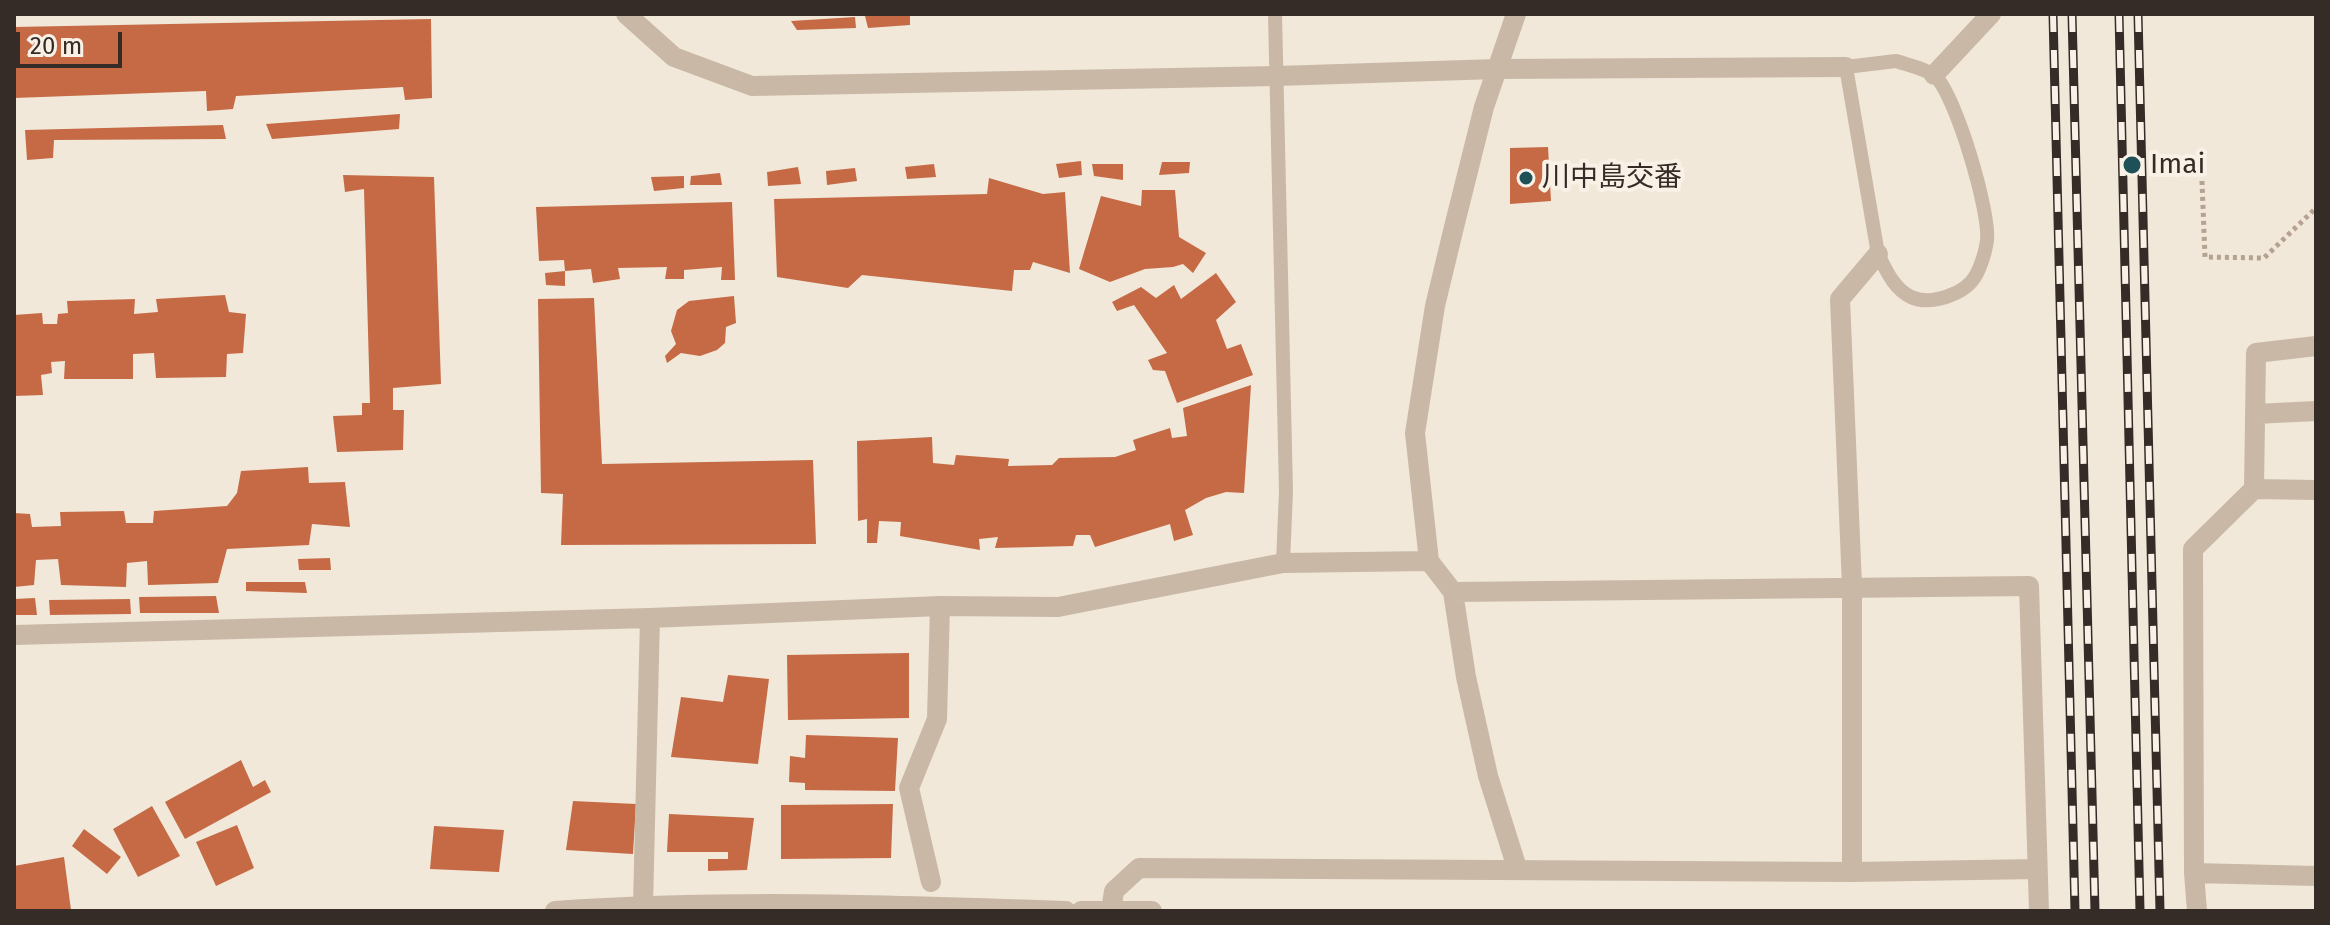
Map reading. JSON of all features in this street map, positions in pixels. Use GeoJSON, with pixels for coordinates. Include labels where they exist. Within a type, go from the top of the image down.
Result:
{"type":"FeatureCollection","features":[{"type":"Feature","properties":{"kind":"street"},"geometry":{"type":"LineString","coordinates":[[626,14],[674,57],[752,86],[1497,69],[1846,67]]}},
{"type":"Feature","properties":{"kind":"street"},"geometry":{"type":"LineString","coordinates":[[1516,14],[1484,107],[1435,306],[1415,433],[1429,561],[1453,592],[1466,677],[1488,776],[1517,868]]}},
{"type":"Feature","properties":{"kind":"street"},"geometry":{"type":"LineString","coordinates":[[1934,75],[1991,14]]}},
{"type":"Feature","properties":{"kind":"street"},"geometry":{"type":"LineString","coordinates":[[1852,872],[1852,586],[1840,299],[1878,254]]}},
{"type":"Feature","properties":{"kind":"street"},"geometry":{"type":"LineString","coordinates":[[2197,911],[2194,873],[2193,549],[2254,489],[2256,353],[2316,346]]}},
{"type":"Feature","properties":{"kind":"street"},"geometry":{"type":"LineString","coordinates":[[2255,414],[2316,411]]}},
{"type":"Feature","properties":{"kind":"street"},"geometry":{"type":"LineString","coordinates":[[2254,489],[2316,490]]}},
{"type":"Feature","properties":{"kind":"street"},"geometry":{"type":"LineString","coordinates":[[14,635],[650,618],[940,606],[1058,607],[1283,563],[1429,561]]}},
{"type":"Feature","properties":{"kind":"street"},"geometry":{"type":"LineString","coordinates":[[1453,592],[2029,586],[2039,911]]}},
{"type":"Feature","properties":{"kind":"street"},"geometry":{"type":"LineString","coordinates":[[931,882],[909,788],[937,719],[940,606]]}},
{"type":"Feature","properties":{"kind":"street"},"geometry":{"type":"LineString","coordinates":[[643,905],[650,618]]}},
{"type":"Feature","properties":{"kind":"street"},"geometry":{"type":"LineString","coordinates":[[1111,911],[1114,891],[1139,868],[1852,872],[2037,869]]}},
{"type":"Feature","properties":{"kind":"street"},"geometry":{"type":"LineString","coordinates":[[2194,873],[2316,876]]}},
{"type":"Feature","properties":{"kind":"street"},"geometry":{"type":"LineString","coordinates":[[555,911],[643,905],[805,904],[1066,911]]}},
{"type":"Feature","properties":{"kind":"street"},"geometry":{"type":"LineString","coordinates":[[1081,911],[1152,911]]}},
{"type":"Feature","properties":{"kind":"lane"},"geometry":{"type":"LineString","coordinates":[[1275,14],[1286,491],[1283,563]]}},
{"type":"Feature","properties":{"kind":"lane"},"geometry":{"type":"LineString","coordinates":[[1896,61],[1934,75],[1950,96],[1979,189],[1988,239],[1976,277],[1959,292],[1934,300],[1912,298],[1892,281],[1878,254],[1846,67],[1896,61]]}},
{"type":"Feature","properties":{"kind":"path"},"geometry":{"type":"LineString","coordinates":[[2201,157],[2205,257],[2264,258],[2316,208]]}},
{"type":"Feature","properties":{"kind":"building"},"geometry":{"type":"Polygon","coordinates":[[[910,15],[910,25],[868,28],[865,16],[910,15]]]}},
{"type":"Feature","properties":{"kind":"building"},"geometry":{"type":"Polygon","coordinates":[[[855,17],[856,28],[797,30],[791,21],[855,17]]]}},
{"type":"Feature","properties":{"kind":"building"},"geometry":{"type":"Polygon","coordinates":[[[431,19],[432,98],[405,100],[403,87],[236,96],[233,109],[207,111],[206,91],[14,98],[14,27],[431,19]]]}},
{"type":"Feature","properties":{"kind":"building"},"geometry":{"type":"Polygon","coordinates":[[[400,114],[399,129],[272,139],[266,124],[400,114]]]}},
{"type":"Feature","properties":{"kind":"building"},"geometry":{"type":"Polygon","coordinates":[[[223,125],[226,139],[54,140],[53,158],[27,160],[25,130],[223,125]]]}},
{"type":"Feature","properties":{"kind":"building"},"geometry":{"type":"Polygon","coordinates":[[[1548,147],[1551,201],[1510,204],[1510,148],[1548,147]]]}},
{"type":"Feature","properties":{"kind":"building"},"geometry":{"type":"Polygon","coordinates":[[[1081,161],[1082,175],[1059,178],[1056,164],[1081,161]]]}},
{"type":"Feature","properties":{"kind":"building"},"geometry":{"type":"Polygon","coordinates":[[[1162,162],[1190,162],[1189,173],[1159,175],[1162,162]]]}},
{"type":"Feature","properties":{"kind":"building"},"geometry":{"type":"Polygon","coordinates":[[[934,164],[936,177],[907,179],[905,167],[934,164]]]}},
{"type":"Feature","properties":{"kind":"building"},"geometry":{"type":"Polygon","coordinates":[[[1092,164],[1123,164],[1123,180],[1094,176],[1092,164]]]}},
{"type":"Feature","properties":{"kind":"building"},"geometry":{"type":"Polygon","coordinates":[[[798,167],[801,184],[768,186],[767,172],[798,167]]]}},
{"type":"Feature","properties":{"kind":"building"},"geometry":{"type":"Polygon","coordinates":[[[855,168],[857,181],[827,185],[826,171],[855,168]]]}},
{"type":"Feature","properties":{"kind":"building"},"geometry":{"type":"Polygon","coordinates":[[[720,173],[722,185],[690,185],[691,176],[720,173]]]}},
{"type":"Feature","properties":{"kind":"building"},"geometry":{"type":"Polygon","coordinates":[[[343,175],[434,177],[441,384],[393,388],[393,410],[404,410],[403,450],[337,452],[333,416],[362,415],[362,403],[370,403],[364,189],[345,192],[343,175]]]}},
{"type":"Feature","properties":{"kind":"building"},"geometry":{"type":"Polygon","coordinates":[[[684,176],[684,188],[654,191],[651,177],[684,176]]]}},
{"type":"Feature","properties":{"kind":"building"},"geometry":{"type":"Polygon","coordinates":[[[989,178],[1043,194],[1065,192],[1070,273],[1033,262],[1030,270],[1014,270],[1012,291],[862,275],[848,288],[777,277],[774,199],[987,194],[989,178]]]}},
{"type":"Feature","properties":{"kind":"building"},"geometry":{"type":"Polygon","coordinates":[[[1142,190],[1175,190],[1179,237],[1206,253],[1193,273],[1183,264],[1145,269],[1110,282],[1079,269],[1101,196],[1141,206],[1142,190]]]}},
{"type":"Feature","properties":{"kind":"building"},"geometry":{"type":"Polygon","coordinates":[[[732,202],[735,280],[721,280],[722,267],[684,270],[684,279],[665,279],[667,267],[618,268],[620,279],[593,283],[591,269],[565,271],[564,260],[539,261],[536,207],[732,202]]]}},
{"type":"Feature","properties":{"kind":"building"},"geometry":{"type":"Polygon","coordinates":[[[565,271],[565,286],[546,285],[545,273],[565,271]]]}},
{"type":"Feature","properties":{"kind":"building"},"geometry":{"type":"Polygon","coordinates":[[[1216,273],[1236,302],[1216,320],[1227,349],[1241,344],[1253,375],[1177,403],[1165,371],[1153,370],[1148,360],[1167,353],[1134,305],[1117,311],[1112,302],[1141,287],[1156,298],[1174,285],[1181,299],[1216,273]]]}},
{"type":"Feature","properties":{"kind":"building"},"geometry":{"type":"Polygon","coordinates":[[[225,295],[229,312],[246,314],[243,353],[227,354],[226,377],[156,378],[154,353],[133,354],[133,379],[64,379],[65,361],[51,362],[52,373],[41,375],[43,395],[14,396],[14,315],[42,313],[43,324],[57,324],[58,314],[68,313],[67,301],[135,299],[134,314],[158,312],[156,299],[225,295]]]}},
{"type":"Feature","properties":{"kind":"building"},"geometry":{"type":"Polygon","coordinates":[[[734,296],[736,323],[726,327],[725,343],[717,350],[700,356],[681,353],[667,363],[665,356],[676,344],[671,331],[677,310],[689,301],[734,296]]]}},
{"type":"Feature","properties":{"kind":"building"},"geometry":{"type":"Polygon","coordinates":[[[594,298],[602,464],[813,460],[816,544],[561,545],[563,494],[541,493],[538,299],[594,298]]]}},
{"type":"Feature","properties":{"kind":"building"},"geometry":{"type":"Polygon","coordinates":[[[1251,385],[1244,493],[1226,492],[1206,498],[1185,510],[1193,535],[1174,541],[1170,524],[1095,547],[1090,535],[1076,535],[1073,546],[995,548],[998,537],[979,539],[980,550],[900,536],[901,522],[879,521],[877,543],[867,543],[867,519],[858,521],[857,441],[932,437],[933,463],[954,465],[956,455],[1009,459],[1008,466],[1052,465],[1059,458],[1115,457],[1136,450],[1133,440],[1170,428],[1172,438],[1187,436],[1183,408],[1251,385]]]}},
{"type":"Feature","properties":{"kind":"building"},"geometry":{"type":"Polygon","coordinates":[[[308,467],[309,483],[345,482],[350,527],[312,524],[309,545],[227,549],[218,583],[148,585],[147,561],[127,563],[126,587],[61,585],[58,559],[36,560],[34,585],[14,587],[14,513],[30,514],[32,527],[61,526],[60,512],[124,511],[126,523],[153,523],[154,511],[227,506],[237,493],[241,471],[308,467]]]}},
{"type":"Feature","properties":{"kind":"building"},"geometry":{"type":"Polygon","coordinates":[[[330,558],[331,570],[299,570],[298,559],[330,558]]]}},
{"type":"Feature","properties":{"kind":"building"},"geometry":{"type":"Polygon","coordinates":[[[246,582],[305,582],[307,593],[246,591],[246,582]]]}},
{"type":"Feature","properties":{"kind":"building"},"geometry":{"type":"Polygon","coordinates":[[[216,596],[219,613],[140,613],[139,597],[216,596]]]}},
{"type":"Feature","properties":{"kind":"building"},"geometry":{"type":"Polygon","coordinates":[[[35,598],[37,615],[14,615],[14,599],[35,598]]]}},
{"type":"Feature","properties":{"kind":"building"},"geometry":{"type":"Polygon","coordinates":[[[130,599],[131,614],[50,615],[49,600],[130,599]]]}},
{"type":"Feature","properties":{"kind":"building"},"geometry":{"type":"Polygon","coordinates":[[[909,653],[909,718],[788,720],[787,655],[909,653]]]}},
{"type":"Feature","properties":{"kind":"building"},"geometry":{"type":"Polygon","coordinates":[[[728,675],[769,679],[758,764],[671,757],[681,697],[723,702],[728,675]]]}},
{"type":"Feature","properties":{"kind":"building"},"geometry":{"type":"Polygon","coordinates":[[[806,735],[898,738],[895,791],[805,790],[805,783],[789,782],[790,756],[805,758],[806,735]]]}},
{"type":"Feature","properties":{"kind":"building"},"geometry":{"type":"Polygon","coordinates":[[[241,760],[253,787],[265,780],[271,792],[185,839],[165,802],[241,760]]]}},
{"type":"Feature","properties":{"kind":"building"},"geometry":{"type":"Polygon","coordinates":[[[573,801],[636,804],[633,854],[566,850],[573,801]]]}},
{"type":"Feature","properties":{"kind":"building"},"geometry":{"type":"Polygon","coordinates":[[[893,804],[891,858],[781,859],[781,805],[893,804]]]}},
{"type":"Feature","properties":{"kind":"building"},"geometry":{"type":"Polygon","coordinates":[[[152,806],[180,856],[138,877],[113,829],[152,806]]]}},
{"type":"Feature","properties":{"kind":"building"},"geometry":{"type":"Polygon","coordinates":[[[669,814],[754,818],[747,870],[708,871],[708,859],[728,859],[728,852],[667,852],[669,814]]]}},
{"type":"Feature","properties":{"kind":"building"},"geometry":{"type":"Polygon","coordinates":[[[237,825],[254,868],[216,886],[196,842],[237,825]]]}},
{"type":"Feature","properties":{"kind":"building"},"geometry":{"type":"Polygon","coordinates":[[[434,826],[504,830],[499,872],[430,869],[434,826]]]}},
{"type":"Feature","properties":{"kind":"building"},"geometry":{"type":"Polygon","coordinates":[[[84,829],[121,857],[107,874],[72,846],[84,829]]]}},
{"type":"Feature","properties":{"kind":"building"},"geometry":{"type":"Polygon","coordinates":[[[64,857],[71,910],[14,911],[14,866],[64,857]]]}},
{"type":"Feature","properties":{"kind":"railway"},"geometry":{"type":"LineString","coordinates":[[2053,14],[2075,911]]}},
{"type":"Feature","properties":{"kind":"railway"},"geometry":{"type":"LineString","coordinates":[[2072,14],[2095,911]]}},
{"type":"Feature","properties":{"kind":"railway"},"geometry":{"type":"LineString","coordinates":[[2119,14],[2140,911]]}},
{"type":"Feature","properties":{"kind":"railway"},"geometry":{"type":"LineString","coordinates":[[2138,14],[2160,911]]}},
{"type":"Feature","properties":{"kind":"place","name":"Imai"},"geometry":{"type":"Point","coordinates":[2132,165]}},
{"type":"Feature","properties":{"kind":"place","name":"川中島交番"},"geometry":{"type":"Point","coordinates":[1526,178]}}]}
